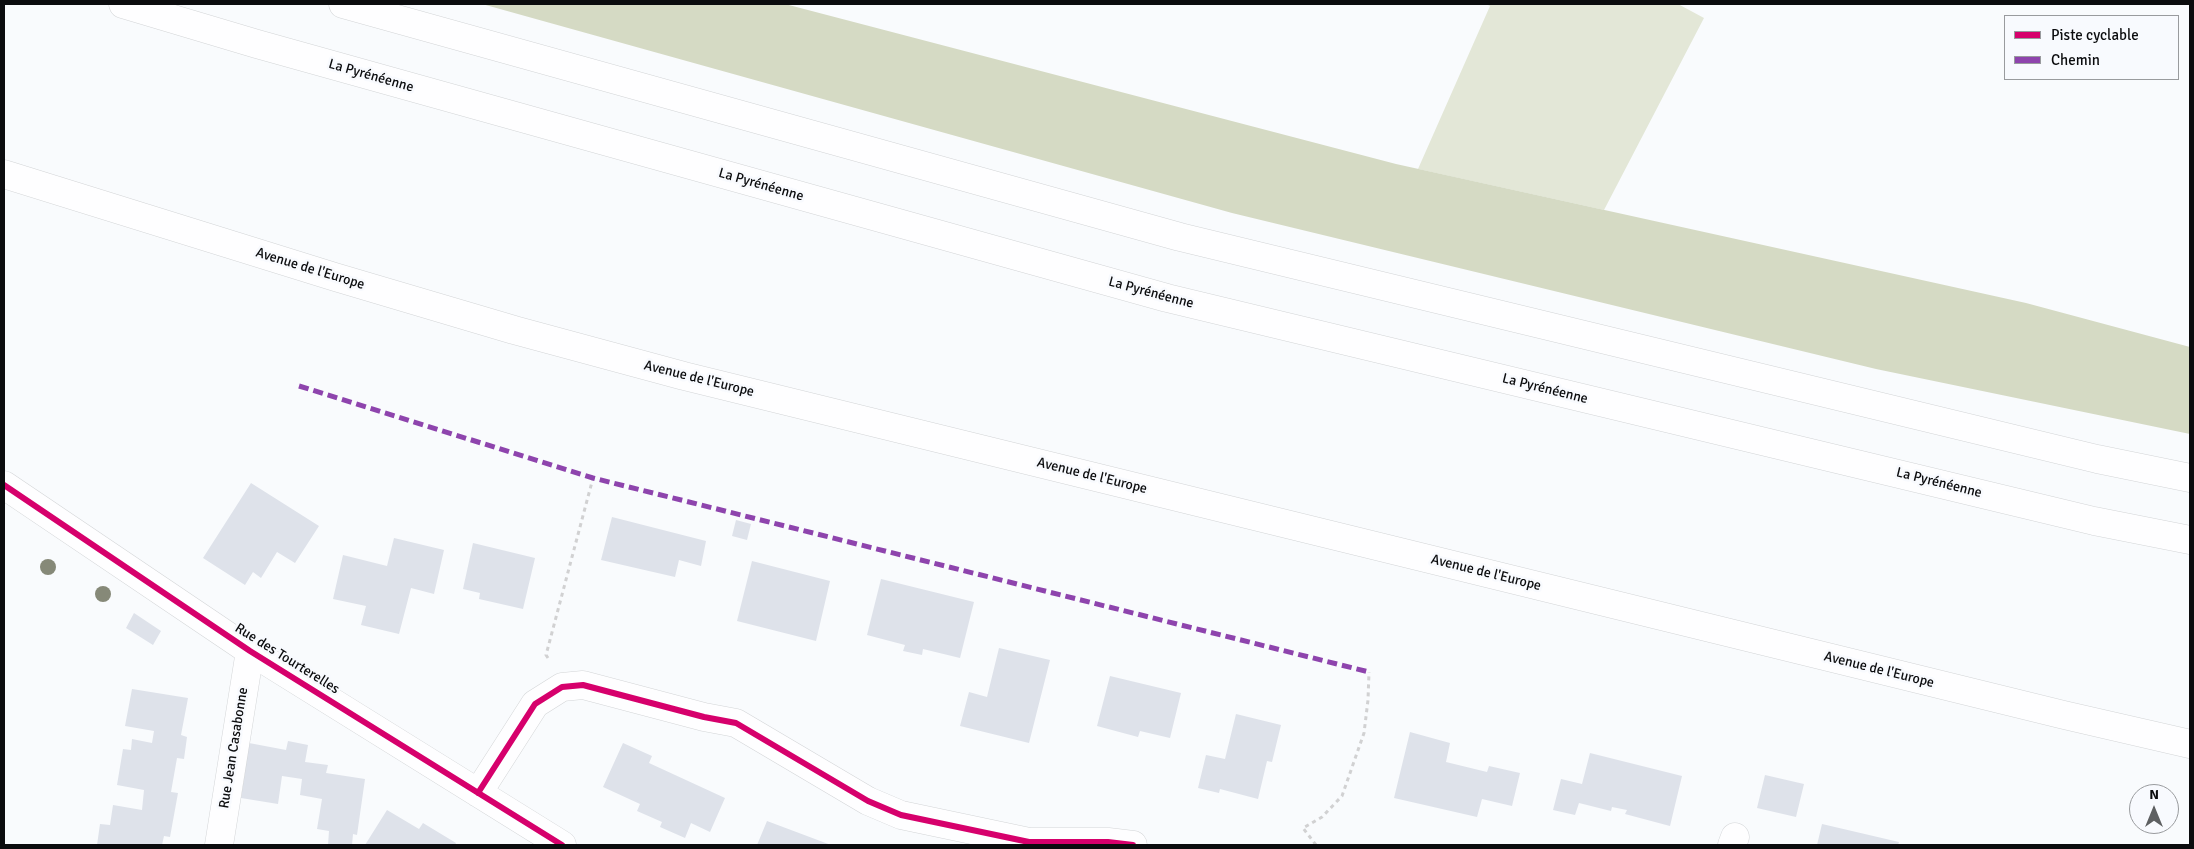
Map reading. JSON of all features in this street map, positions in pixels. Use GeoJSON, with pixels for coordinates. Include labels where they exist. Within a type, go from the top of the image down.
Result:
{"type":"FeatureCollection","features":[{"type":"Feature","properties":{"kind":"main road","name":"La Pyrénéenne"},"geometry":{"type":"LineString","coordinates":[[123,4],[1167,298],[2084,518],[2190,540]]}},
{"type":"Feature","properties":{"kind":"main road"},"geometry":{"type":"LineString","coordinates":[[343,4],[1180,237],[2097,459],[2190,478]]}},
{"type":"Feature","properties":{"kind":"main road","name":"Avenue de l'Europe"},"geometry":{"type":"LineString","coordinates":[[4,174],[344,280],[514,330],[684,376],[2064,715],[2190,744]]}},
{"type":"Feature","properties":{"kind":"main road","name":"Rue des Tourterelles"},"geometry":{"type":"LineString","coordinates":[[4,485],[250,651],[562,845]]}},
{"type":"Feature","properties":{"kind":"main road","name":"Rue Jean Casabonne"},"geometry":{"type":"LineString","coordinates":[[218,845],[250,651]]}},
{"type":"Feature","properties":{"kind":"main road"},"geometry":{"type":"LineString","coordinates":[[478,793],[534,704],[562,687],[582,685],[704,717],[736,723],[868,801],[901,815],[1028,842],[1108,842],[1133,845]]}},
{"type":"Feature","properties":{"kind":"path"},"geometry":{"type":"LineString","coordinates":[[562,687],[546,655],[593,478]]}},
{"type":"Feature","properties":{"kind":"path"},"geometry":{"type":"LineString","coordinates":[[1316,845],[1303,828],[1322,817],[1342,796],[1364,733],[1369,672]]}},
{"type":"Feature","properties":{"kind":"green space"},"geometry":{"type":"Polygon","coordinates":[[[482,4],[785,4],[1396,164],[2026,303],[2190,347],[2190,434],[1876,369],[1232,213],[482,4]]]}},
{"type":"Feature","properties":{"kind":"green space"},"geometry":{"type":"Polygon","coordinates":[[[1486,4],[1678,4],[1704,18],[1604,210],[1418,169],[1490,6],[1486,4]]]}},
{"type":"Feature","properties":{"kind":"building"},"geometry":{"type":"Polygon","coordinates":[[[251,483],[319,526],[295,563],[277,552],[261,578],[253,572],[245,585],[203,558],[251,483]]]}},
{"type":"Feature","properties":{"kind":"building"},"geometry":{"type":"Polygon","coordinates":[[[612,517],[706,541],[701,566],[679,560],[675,577],[601,560],[612,517]]]}},
{"type":"Feature","properties":{"kind":"building"},"geometry":{"type":"Polygon","coordinates":[[[736,520],[751,524],[747,540],[732,536],[736,520]]]}},
{"type":"Feature","properties":{"kind":"building"},"geometry":{"type":"Polygon","coordinates":[[[394,538],[444,550],[434,594],[411,588],[399,634],[361,625],[366,606],[333,599],[343,555],[387,566],[394,538]]]}},
{"type":"Feature","properties":{"kind":"building"},"geometry":{"type":"Polygon","coordinates":[[[473,543],[535,558],[523,609],[479,599],[480,593],[463,589],[473,543]]]}},
{"type":"Feature","properties":{"kind":"building"},"geometry":{"type":"Polygon","coordinates":[[[752,561],[830,581],[816,641],[737,621],[752,561]]]}},
{"type":"Feature","properties":{"kind":"building"},"geometry":{"type":"Polygon","coordinates":[[[881,579],[974,602],[960,658],[923,649],[922,655],[903,651],[905,645],[867,635],[881,579]]]}},
{"type":"Feature","properties":{"kind":"building"},"geometry":{"type":"Polygon","coordinates":[[[134,613],[161,631],[153,645],[126,628],[134,613]]]}},
{"type":"Feature","properties":{"kind":"building"},"geometry":{"type":"Polygon","coordinates":[[[999,648],[1050,660],[1029,743],[960,726],[969,692],[987,697],[999,648]]]}},
{"type":"Feature","properties":{"kind":"building"},"geometry":{"type":"Polygon","coordinates":[[[1110,676],[1181,693],[1170,738],[1140,731],[1138,737],[1097,726],[1110,676]]]}},
{"type":"Feature","properties":{"kind":"building"},"geometry":{"type":"Polygon","coordinates":[[[132,689],[188,698],[181,735],[187,737],[184,759],[177,758],[171,792],[178,793],[170,837],[164,836],[162,845],[97,845],[100,824],[110,825],[113,805],[142,810],[144,790],[117,785],[123,749],[131,750],[132,739],[152,743],[154,731],[125,726],[132,689]]]}},
{"type":"Feature","properties":{"kind":"building"},"geometry":{"type":"Polygon","coordinates":[[[1236,714],[1281,725],[1272,762],[1267,761],[1258,799],[1220,789],[1219,793],[1198,788],[1206,755],[1225,759],[1236,714]]]}},
{"type":"Feature","properties":{"kind":"building"},"geometry":{"type":"Polygon","coordinates":[[[1410,732],[1450,743],[1446,762],[1487,772],[1489,766],[1520,773],[1512,806],[1482,799],[1477,817],[1394,798],[1410,732]]]}},
{"type":"Feature","properties":{"kind":"building"},"geometry":{"type":"Polygon","coordinates":[[[288,741],[308,745],[305,762],[328,765],[326,773],[365,779],[357,835],[353,834],[352,845],[328,845],[329,831],[317,829],[322,799],[300,795],[302,779],[282,776],[278,804],[241,798],[249,743],[286,750],[288,741]]]}},
{"type":"Feature","properties":{"kind":"building"},"geometry":{"type":"Polygon","coordinates":[[[623,743],[652,756],[649,763],[725,798],[710,832],[691,823],[685,838],[660,827],[662,822],[637,811],[640,804],[603,787],[623,743]]]}},
{"type":"Feature","properties":{"kind":"building"},"geometry":{"type":"Polygon","coordinates":[[[1590,753],[1682,776],[1670,826],[1625,814],[1627,810],[1612,807],[1611,811],[1579,803],[1575,815],[1553,810],[1561,779],[1582,784],[1590,753]]]}},
{"type":"Feature","properties":{"kind":"building"},"geometry":{"type":"Polygon","coordinates":[[[1765,775],[1804,784],[1796,817],[1757,808],[1765,775]]]}},
{"type":"Feature","properties":{"kind":"building"},"geometry":{"type":"Polygon","coordinates":[[[387,810],[419,829],[423,823],[456,843],[455,845],[365,845],[387,810]]]}},
{"type":"Feature","properties":{"kind":"building"},"geometry":{"type":"Polygon","coordinates":[[[767,821],[831,845],[757,845],[767,821]]]}},
{"type":"Feature","properties":{"kind":"building"},"geometry":{"type":"Polygon","coordinates":[[[1822,824],[1899,842],[1898,845],[1817,845],[1822,824]]]}},
{"type":"Feature","properties":{"kind":"marked path"},"geometry":{"type":"LineString","coordinates":[[299,386],[593,478],[1369,672]]}},
{"type":"Feature","properties":{"kind":"cycle path"},"geometry":{"type":"LineString","coordinates":[[4,485],[250,651],[562,845]]}},
{"type":"Feature","properties":{"kind":"cycle path"},"geometry":{"type":"LineString","coordinates":[[478,793],[535,704],[562,687],[583,685],[704,717],[736,723],[868,801],[901,815],[1029,842],[1108,842],[1133,845]]}}]}
